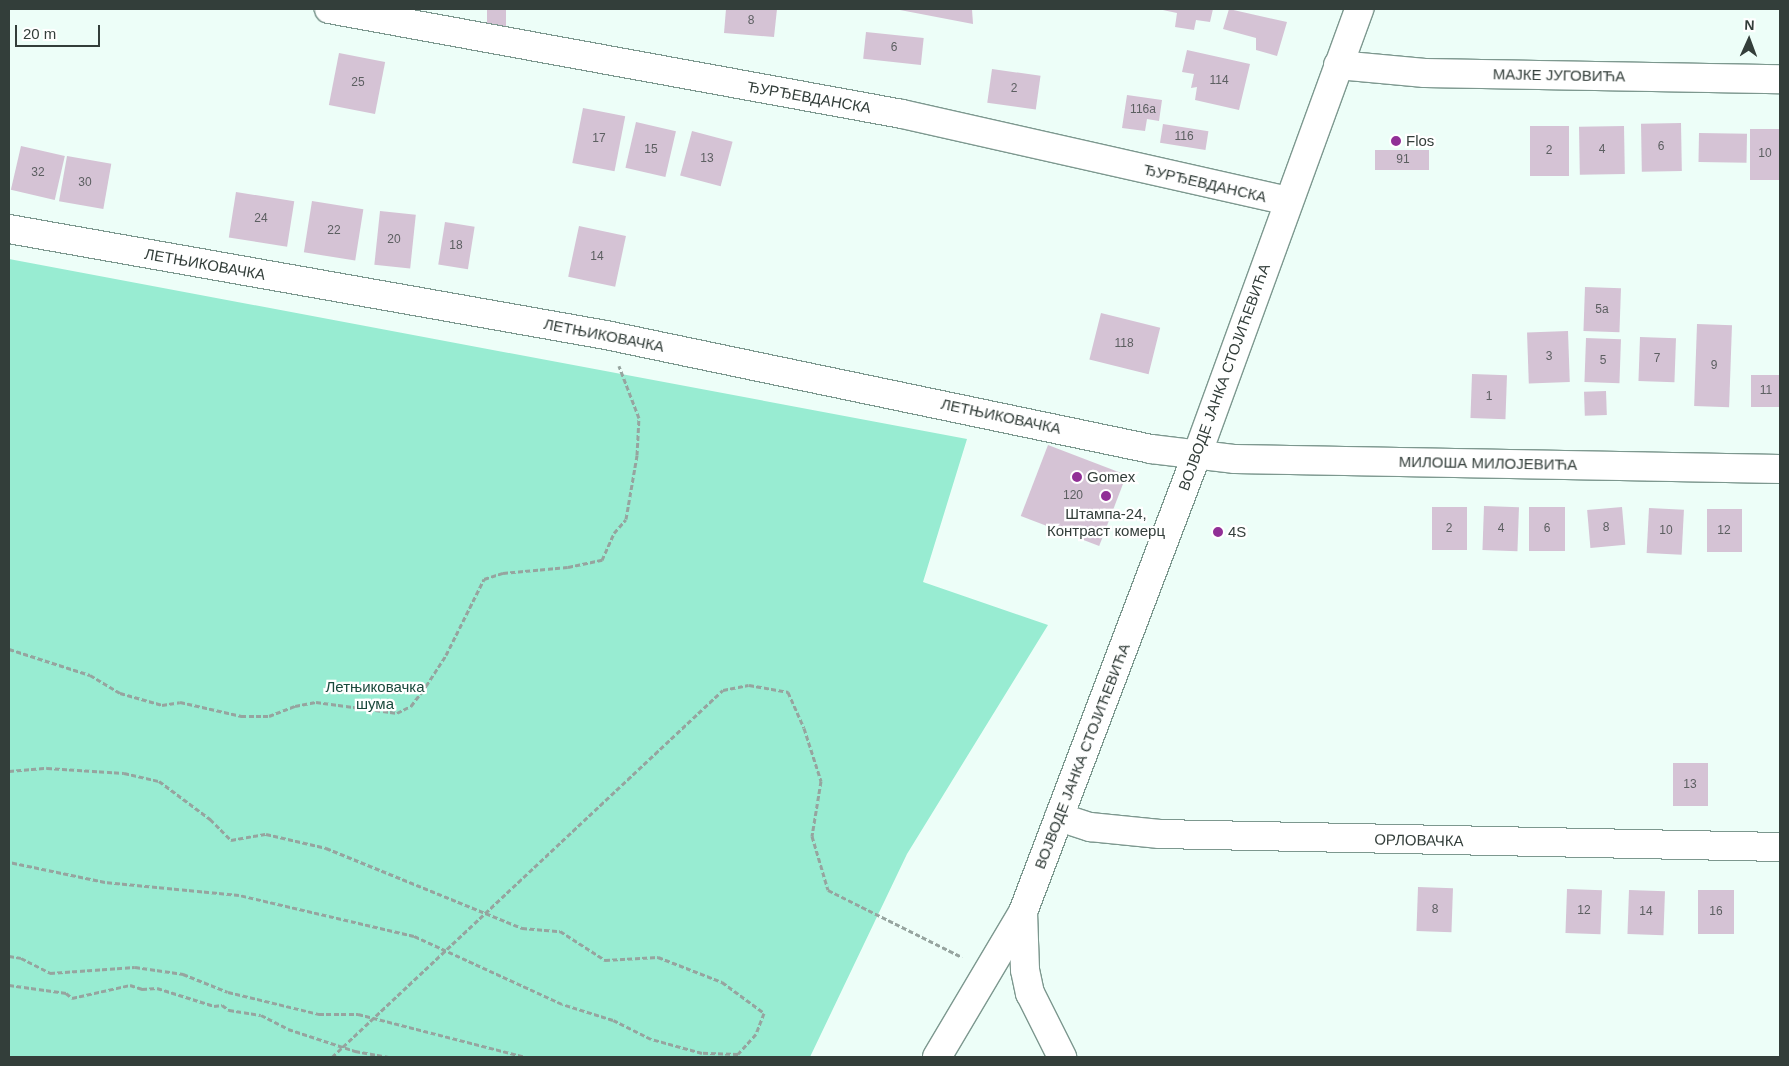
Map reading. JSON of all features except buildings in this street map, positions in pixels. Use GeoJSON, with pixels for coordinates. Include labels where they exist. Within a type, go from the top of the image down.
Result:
{"type":"FeatureCollection","features":[{"type":"Feature","properties":{"kind":"street","name":"ЂУРЂЕВДАНСКА"},"geometry":{"type":"LineString","coordinates":[[329,9],[902,114],[1287,201]]}},
{"type":"Feature","properties":{"kind":"street","name":"ВОЈВОДЕ ЈАНКА СТОЈИЋЕВИЋА"},"geometry":{"type":"LineString","coordinates":[[937,1057],[1023,912],[1197,455],[1287,201],[1358,9]]}},
{"type":"Feature","properties":{"kind":"street","name":"МАЈКЕ ЈУГОВИЋА"},"geometry":{"type":"LineString","coordinates":[[1338,65],[1425,73],[1780,79]]}},
{"type":"Feature","properties":{"kind":"street","name":"ЛЕТЊИКОВАЧКА"},"geometry":{"type":"LineString","coordinates":[[9,229],[606,335],[1151,449],[1197,455]]}},
{"type":"Feature","properties":{"kind":"street","name":"МИЛОША МИЛОЈЕВИЋА"},"geometry":{"type":"LineString","coordinates":[[1197,455],[1245,459],[1780,468]]}},
{"type":"Feature","properties":{"kind":"street","name":"ОРЛОВАЧКА"},"geometry":{"type":"LineString","coordinates":[[1059,817],[1090,827],[1160,834],[1780,847]]}},
{"type":"Feature","properties":{"kind":"street","name":"ВОЈВОДЕ ЈАНКА СТОЈИЋЕВИЋА"},"geometry":{"type":"LineString","coordinates":[[1023,912],[1025,970],[1030,993],[1062,1057]]}},
{"type":"Feature","properties":{"kind":"path"},"geometry":{"type":"LineString","coordinates":[[9,649],[39,656],[90,675],[120,693],[162,705],[180,702],[241,716],[269,716],[295,706],[316,702],[396,713],[411,706],[446,656],[484,579],[503,573],[568,567],[602,560],[614,533],[626,519],[639,418],[606,335]]}},
{"type":"Feature","properties":{"kind":"path"},"geometry":{"type":"LineString","coordinates":[[332,1057],[723,690],[749,685],[788,692],[804,728],[821,780],[812,836],[828,890],[962,957]]}},
{"type":"Feature","properties":{"kind":"path"},"geometry":{"type":"LineString","coordinates":[[9,770],[47,768],[124,773],[159,781],[210,819],[231,840],[266,834],[326,848],[487,912],[522,928],[560,931],[605,960],[658,957],[722,982],[764,1014],[756,1034],[738,1054],[702,1053],[651,1039],[614,1020],[562,1004],[414,936],[239,895],[105,882],[9,862]]}},
{"type":"Feature","properties":{"kind":"path"},"geometry":{"type":"LineString","coordinates":[[9,956],[21,958],[50,973],[135,967],[183,974],[228,992],[319,1014],[358,1014],[525,1057]]}},
{"type":"Feature","properties":{"kind":"path"},"geometry":{"type":"LineString","coordinates":[[9,985],[66,993],[72,998],[130,985],[142,989],[157,988],[214,1006],[222,1005],[229,1010],[261,1015],[288,1029],[343,1047],[388,1057]]}},
{"type":"Feature","properties":{"kind":"green space","name":"Летњиковачка шума"},"geometry":{"type":"Polygon","coordinates":[[[9,259],[967,439],[923,582],[1048,625],[907,854],[810,1057],[9,1057],[9,259]]]}},
{"type":"Feature","properties":{"kind":"place","name":"Flos"},"geometry":{"type":"Point","coordinates":[1396,141]}},
{"type":"Feature","properties":{"kind":"place","name":"Gomex"},"geometry":{"type":"Point","coordinates":[1077,477]}},
{"type":"Feature","properties":{"kind":"place","name":"Штампа-24, Контраст комерц"},"geometry":{"type":"Point","coordinates":[1106,496]}},
{"type":"Feature","properties":{"kind":"place","name":"4S"},"geometry":{"type":"Point","coordinates":[1218,532]}}]}
